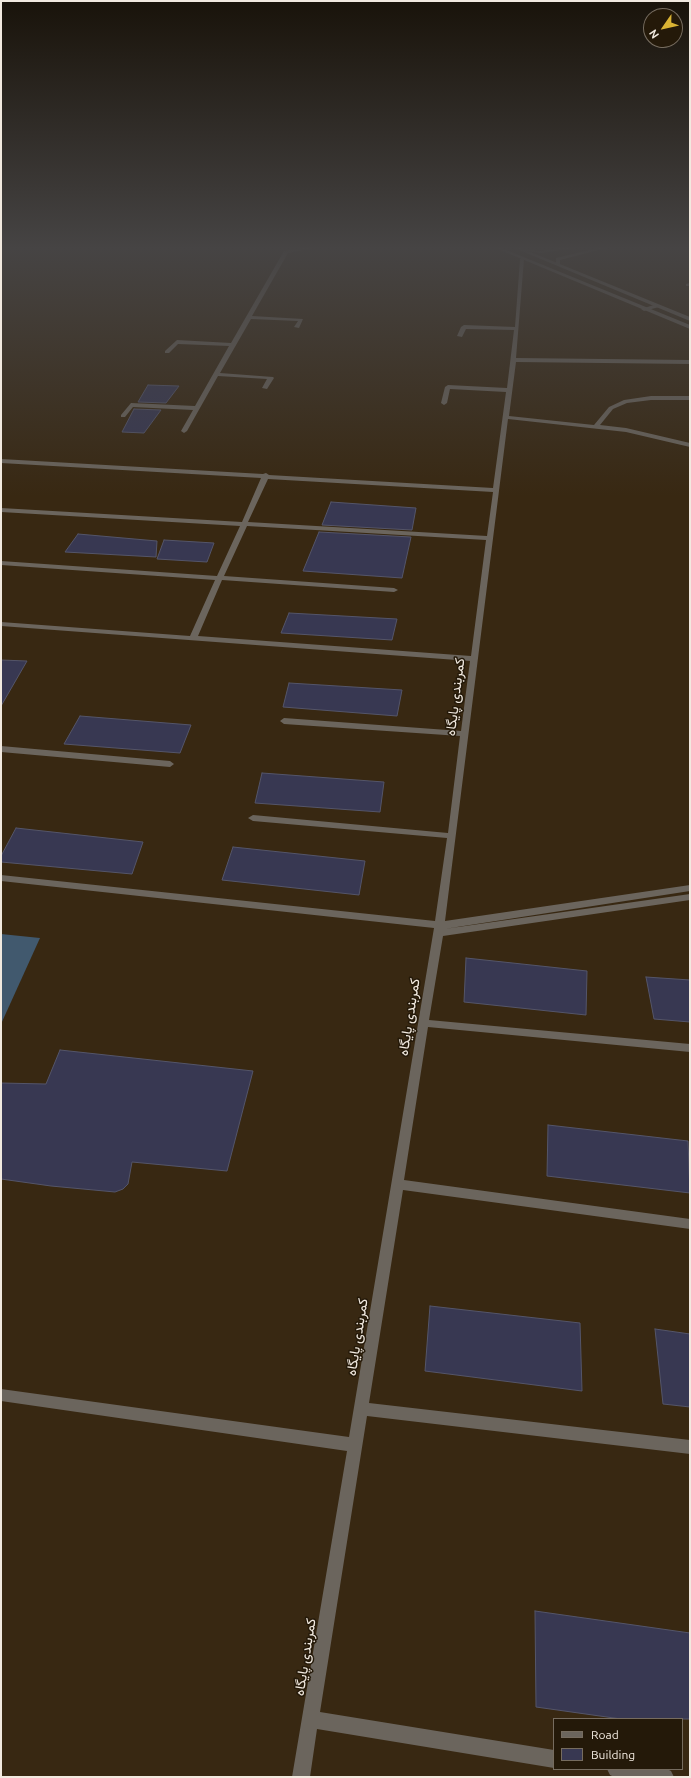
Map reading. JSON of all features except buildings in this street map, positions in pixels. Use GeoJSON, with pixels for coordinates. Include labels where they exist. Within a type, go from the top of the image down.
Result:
{"type":"FeatureCollection","features":[{"type":"Feature","properties":{"kind":"street"},"geometry":{"type":"LineString","coordinates":[[184,431],[241,330]]}},
{"type":"Feature","properties":{"kind":"street"},"geometry":{"type":"LineString","coordinates":[[460,336],[463,330]]}},
{"type":"Feature","properties":{"kind":"street","name":"کمربندی پایگاه"},"geometry":{"type":"LineString","coordinates":[[301,1777],[452,836],[517,330]]}},
{"type":"Feature","properties":{"kind":"street"},"geometry":{"type":"LineString","coordinates":[[167,352],[176,342],[233,345]]}},
{"type":"Feature","properties":{"kind":"street"},"geometry":{"type":"LineString","coordinates":[[513,360],[690,362]]}},
{"type":"Feature","properties":{"kind":"street"},"geometry":{"type":"LineString","coordinates":[[216,374],[271,378],[265,388]]}},
{"type":"Feature","properties":{"kind":"street"},"geometry":{"type":"LineString","coordinates":[[444,403],[448,387],[509,390]]}},
{"type":"Feature","properties":{"kind":"street"},"geometry":{"type":"LineString","coordinates":[[596,427],[611,408],[626,401],[651,398],[690,398]]}},
{"type":"Feature","properties":{"kind":"street"},"geometry":{"type":"LineString","coordinates":[[123,416],[131,405],[197,408]]}},
{"type":"Feature","properties":{"kind":"street"},"geometry":{"type":"LineString","coordinates":[[505,417],[626,430],[690,445]]}},
{"type":"Feature","properties":{"kind":"street"},"geometry":{"type":"LineString","coordinates":[[1,461],[266,475],[496,490]]}},
{"type":"Feature","properties":{"kind":"street"},"geometry":{"type":"LineString","coordinates":[[193,638],[266,475]]}},
{"type":"Feature","properties":{"kind":"street"},"geometry":{"type":"LineString","coordinates":[[1,510],[490,538]]}},
{"type":"Feature","properties":{"kind":"street"},"geometry":{"type":"LineString","coordinates":[[1,563],[394,590]]}},
{"type":"Feature","properties":{"kind":"street"},"geometry":{"type":"LineString","coordinates":[[1,624],[475,659]]}},
{"type":"Feature","properties":{"kind":"street"},"geometry":{"type":"LineString","coordinates":[[284,721],[465,734]]}},
{"type":"Feature","properties":{"kind":"street"},"geometry":{"type":"LineString","coordinates":[[1,749],[170,764]]}},
{"type":"Feature","properties":{"kind":"street"},"geometry":{"type":"LineString","coordinates":[[253,818],[452,836]]}},
{"type":"Feature","properties":{"kind":"street"},"geometry":{"type":"LineString","coordinates":[[1,878],[438,929],[690,897]]}},
{"type":"Feature","properties":{"kind":"street"},"geometry":{"type":"LineString","coordinates":[[438,929],[690,888]]}},
{"type":"Feature","properties":{"kind":"street"},"geometry":{"type":"LineString","coordinates":[[423,1023],[690,1048]]}},
{"type":"Feature","properties":{"kind":"street"},"geometry":{"type":"LineString","coordinates":[[397,1184],[690,1224]]}},
{"type":"Feature","properties":{"kind":"street"},"geometry":{"type":"LineString","coordinates":[[1,1395],[355,1445]]}},
{"type":"Feature","properties":{"kind":"street"},"geometry":{"type":"LineString","coordinates":[[361,1409],[690,1447]]}},
{"type":"Feature","properties":{"kind":"street"},"geometry":{"type":"LineString","coordinates":[[310,1719],[553,1759]]}},
{"type":"Feature","properties":{"kind":"street"},"geometry":{"type":"LineString","coordinates":[[622,1770],[665,1777]]}},
{"type":"Feature","properties":{"kind":"shaded area"},"geometry":{"type":"Polygon","coordinates":[[[1,330],[690,330],[690,1777],[1,1777],[1,330]]]}},
{"type":"Feature","properties":{"kind":"water"},"geometry":{"type":"Polygon","coordinates":[[[1,934],[40,938],[1,1024],[1,934]]]}}]}
